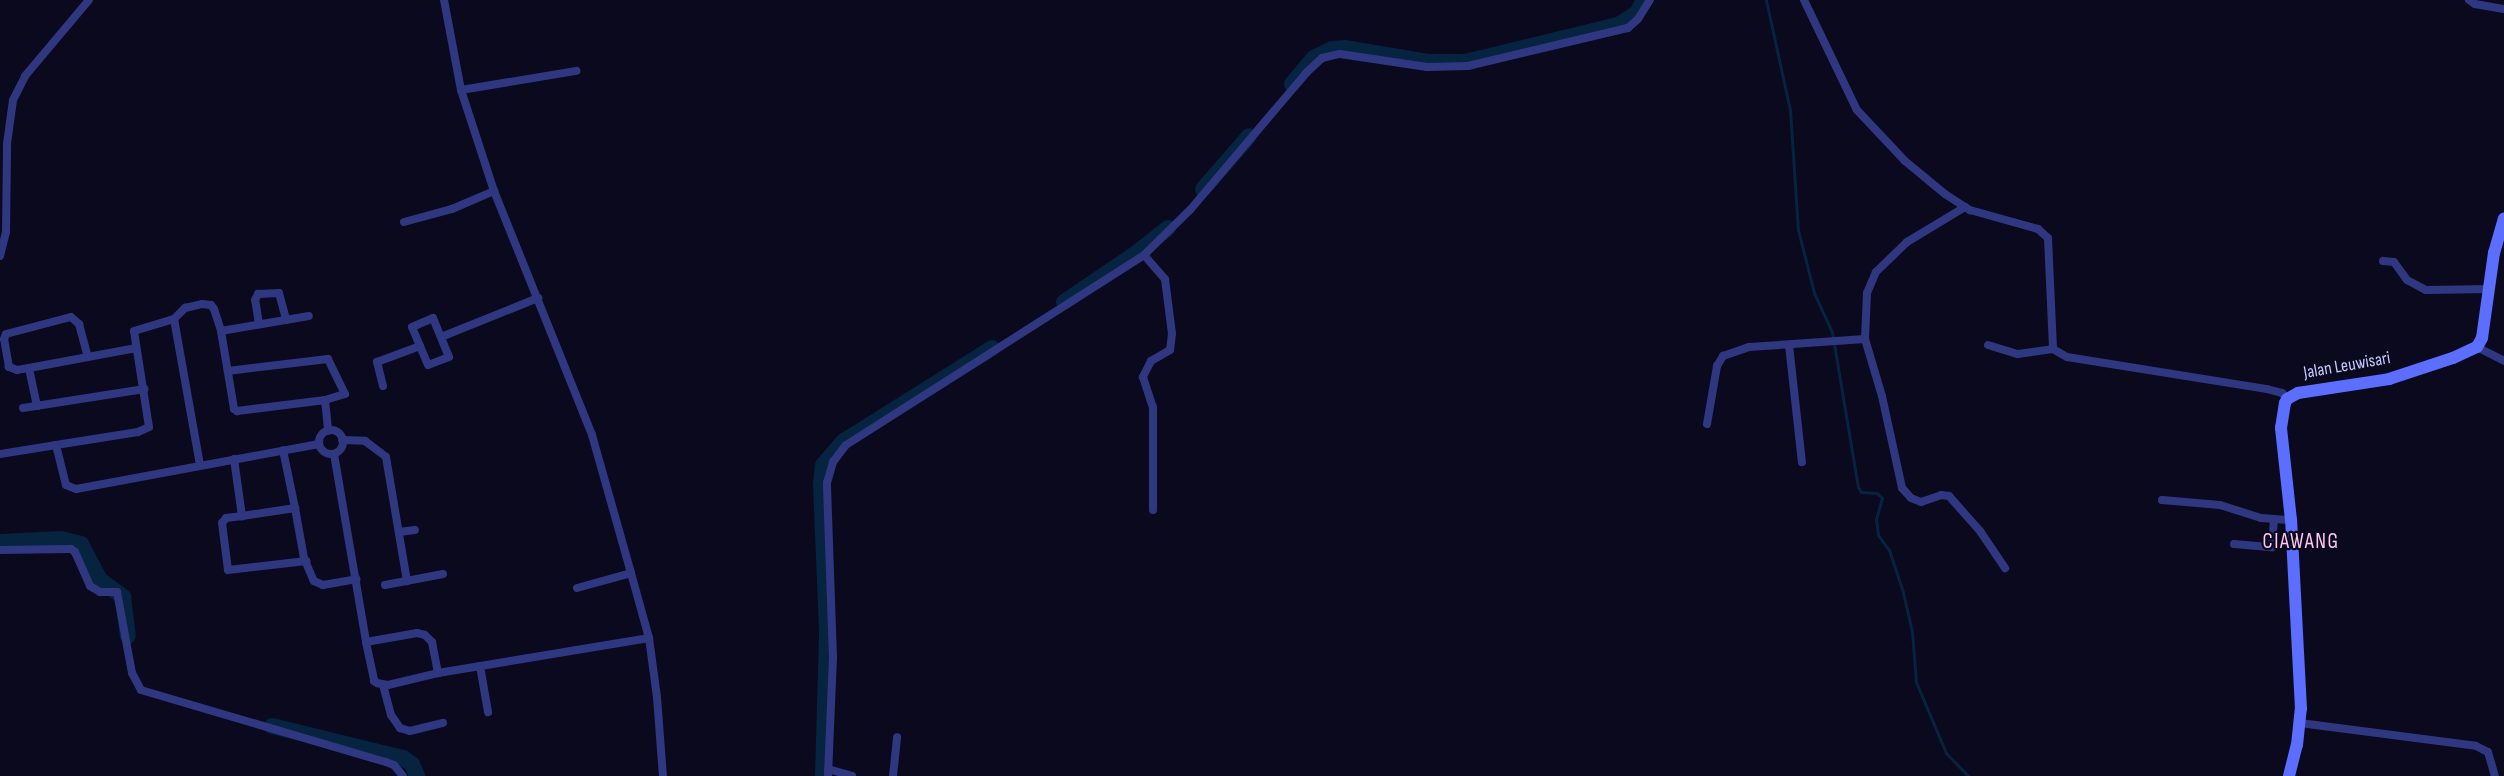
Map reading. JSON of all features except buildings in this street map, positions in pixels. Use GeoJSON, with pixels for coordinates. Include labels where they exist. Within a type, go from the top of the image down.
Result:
{"type":"FeatureCollection","features":[{"type":"Feature","properties":{"kind":"main road"},"geometry":{"type":"LineString","coordinates":[[2478,347],[2482,338],[2490,289],[2499,255],[2504,218]]}},
{"type":"Feature","properties":{"kind":"main road","name":"Jalan Leuwisari"},"geometry":{"type":"LineString","coordinates":[[2289,776],[2300,723],[2291,520],[2281,428],[2287,399],[2298,393],[2389,379],[2478,347]]}},
{"type":"Feature","properties":{"kind":"street"},"geometry":{"type":"LineString","coordinates":[[0,256],[6,232],[7,144],[13,100],[25,76],[90,0]]}},
{"type":"Feature","properties":{"kind":"street"},"geometry":{"type":"LineString","coordinates":[[444,0],[461,90],[494,191],[592,435],[631,573],[649,638],[657,697],[663,776]]}},
{"type":"Feature","properties":{"kind":"street"},"geometry":{"type":"LineString","coordinates":[[852,776],[828,772],[833,658],[827,483],[833,462],[846,445],[1144,255],[1190,210],[1306,73],[1322,58],[1340,54],[1427,68],[1468,66],[1628,28],[1638,19],[1650,0]]}},
{"type":"Feature","properties":{"kind":"street"},"geometry":{"type":"LineString","coordinates":[[1804,0],[1857,110],[1905,161],[1945,194],[1965,207],[2038,229],[2048,238],[2053,349]]}},
{"type":"Feature","properties":{"kind":"street"},"geometry":{"type":"LineString","coordinates":[[2469,0],[2475,4],[2504,9]]}},
{"type":"Feature","properties":{"kind":"street"},"geometry":{"type":"LineString","coordinates":[[461,90],[576,72]]}},
{"type":"Feature","properties":{"kind":"street"},"geometry":{"type":"LineString","coordinates":[[404,222],[452,209],[494,191]]}},
{"type":"Feature","properties":{"kind":"street"},"geometry":{"type":"LineString","coordinates":[[1965,207],[1907,242],[1875,272],[1867,293],[1865,339],[1882,396],[1902,488],[1911,498],[1921,502],[1941,495],[1948,496],[1980,531],[2005,568]]}},
{"type":"Feature","properties":{"kind":"street"},"geometry":{"type":"LineString","coordinates":[[1144,255],[1165,279],[1172,334],[1170,350],[1151,361],[1143,377],[1153,407],[1153,510]]}},
{"type":"Feature","properties":{"kind":"street"},"geometry":{"type":"LineString","coordinates":[[2383,261],[2394,262],[2407,280],[2426,290],[2490,289]]}},
{"type":"Feature","properties":{"kind":"street"},"geometry":{"type":"LineString","coordinates":[[259,324],[255,300],[258,294],[279,293],[286,320]]}},
{"type":"Feature","properties":{"kind":"street"},"geometry":{"type":"LineString","coordinates":[[441,337],[538,298]]}},
{"type":"Feature","properties":{"kind":"street"},"geometry":{"type":"LineString","coordinates":[[0,454],[145,431],[150,422],[134,331],[137,328],[174,319],[186,308],[211,305],[221,330],[234,409],[237,411],[325,400],[345,394],[328,359],[228,371]]}},
{"type":"Feature","properties":{"kind":"street"},"geometry":{"type":"LineString","coordinates":[[221,330],[309,316]]}},
{"type":"Feature","properties":{"kind":"street"},"geometry":{"type":"LineString","coordinates":[[88,357],[79,324],[71,317],[10,331],[4,339],[9,367],[17,370],[29,368],[88,357],[136,348]]}},
{"type":"Feature","properties":{"kind":"street"},"geometry":{"type":"LineString","coordinates":[[433,318],[449,357],[428,365],[420,346],[412,327],[433,318]]}},
{"type":"Feature","properties":{"kind":"street"},"geometry":{"type":"LineString","coordinates":[[174,319],[200,465]]}},
{"type":"Feature","properties":{"kind":"street"},"geometry":{"type":"LineString","coordinates":[[1707,424],[1722,356],[1749,347],[1865,339]]}},
{"type":"Feature","properties":{"kind":"street"},"geometry":{"type":"LineString","coordinates":[[1789,345],[1802,462]]}},
{"type":"Feature","properties":{"kind":"street"},"geometry":{"type":"LineString","coordinates":[[1988,345],[2018,354],[2053,349],[2067,357],[2267,389],[2282,393],[2287,399]]}},
{"type":"Feature","properties":{"kind":"street"},"geometry":{"type":"LineString","coordinates":[[383,386],[377,362],[420,346]]}},
{"type":"Feature","properties":{"kind":"street"},"geometry":{"type":"LineString","coordinates":[[2478,347],[2504,362]]}},
{"type":"Feature","properties":{"kind":"street"},"geometry":{"type":"LineString","coordinates":[[29,368],[37,406]]}},
{"type":"Feature","properties":{"kind":"street"},"geometry":{"type":"LineString","coordinates":[[23,408],[145,388]]}},
{"type":"Feature","properties":{"kind":"street"},"geometry":{"type":"LineString","coordinates":[[325,400],[328,431]]}},
{"type":"Feature","properties":{"kind":"street"},"geometry":{"type":"LineString","coordinates":[[328,431],[337,432],[342,440],[341,449],[334,454],[324,452],[319,444],[323,433],[328,431]]}},
{"type":"Feature","properties":{"kind":"street"},"geometry":{"type":"LineString","coordinates":[[342,440],[365,441],[386,457],[407,581]]}},
{"type":"Feature","properties":{"kind":"street"},"geometry":{"type":"LineString","coordinates":[[56,445],[66,484],[76,489],[319,444]]}},
{"type":"Feature","properties":{"kind":"street"},"geometry":{"type":"LineString","coordinates":[[283,450],[306,561],[317,583],[356,579]]}},
{"type":"Feature","properties":{"kind":"street"},"geometry":{"type":"LineString","coordinates":[[334,454],[374,681],[383,685],[438,673],[649,638]]}},
{"type":"Feature","properties":{"kind":"street"},"geometry":{"type":"LineString","coordinates":[[234,459],[242,516]]}},
{"type":"Feature","properties":{"kind":"street"},"geometry":{"type":"LineString","coordinates":[[2162,500],[2220,504],[2274,520],[2291,520]]}},
{"type":"Feature","properties":{"kind":"street"},"geometry":{"type":"LineString","coordinates":[[295,508],[226,518],[222,523],[228,570],[306,561]]}},
{"type":"Feature","properties":{"kind":"street"},"geometry":{"type":"LineString","coordinates":[[2234,544],[2272,547],[2274,520]]}},
{"type":"Feature","properties":{"kind":"street"},"geometry":{"type":"LineString","coordinates":[[399,532],[415,530]]}},
{"type":"Feature","properties":{"kind":"street"},"geometry":{"type":"LineString","coordinates":[[0,550],[71,549],[75,552],[86,581],[100,592],[113,591],[118,596],[134,681],[141,690],[386,762],[394,765],[403,776]]}},
{"type":"Feature","properties":{"kind":"street"},"geometry":{"type":"LineString","coordinates":[[577,588],[631,573]]}},
{"type":"Feature","properties":{"kind":"street"},"geometry":{"type":"LineString","coordinates":[[385,585],[443,574]]}},
{"type":"Feature","properties":{"kind":"street"},"geometry":{"type":"LineString","coordinates":[[366,642],[417,633],[425,635],[432,642],[438,673]]}},
{"type":"Feature","properties":{"kind":"street"},"geometry":{"type":"LineString","coordinates":[[480,666],[488,712]]}},
{"type":"Feature","properties":{"kind":"street"},"geometry":{"type":"LineString","coordinates":[[383,685],[391,715],[400,728],[410,731],[443,723]]}},
{"type":"Feature","properties":{"kind":"street"},"geometry":{"type":"LineString","coordinates":[[2300,723],[2482,748],[2491,757],[2495,776]]}},
{"type":"Feature","properties":{"kind":"street"},"geometry":{"type":"LineString","coordinates":[[893,776],[897,737]]}},
{"type":"Feature","properties":{"kind":"waterway"},"geometry":{"type":"LineString","coordinates":[[1292,84],[1314,58],[1332,49],[1345,48],[1428,62],[1465,62],[1618,25],[1637,13],[1644,0]]}},
{"type":"Feature","properties":{"kind":"waterway"},"geometry":{"type":"LineString","coordinates":[[1766,0],[1790,110],[1798,230],[1814,293],[1832,332],[1858,487],[1861,492],[1877,493],[1882,498],[1876,519],[1878,535],[1889,550],[1903,592],[1912,632],[1916,682],[1946,753],[1968,776]]}},
{"type":"Feature","properties":{"kind":"waterway"},"geometry":{"type":"LineString","coordinates":[[1203,189],[1249,136]]}},
{"type":"Feature","properties":{"kind":"waterway"},"geometry":{"type":"LineString","coordinates":[[1064,302],[1135,254],[1168,228]]}},
{"type":"Feature","properties":{"kind":"waterway"},"geometry":{"type":"LineString","coordinates":[[823,776],[827,630],[821,484],[823,465],[844,441],[992,348]]}},
{"type":"Feature","properties":{"kind":"waterway"},"geometry":{"type":"LineString","coordinates":[[0,542],[61,539],[81,544],[100,580],[123,597],[128,636]]}},
{"type":"Feature","properties":{"kind":"waterway"},"geometry":{"type":"LineString","coordinates":[[272,726],[403,758],[412,764],[417,776]]}},
{"type":"Feature","properties":{"kind":"district","name":"CIAWANG"},"geometry":{"type":"Point","coordinates":[2301,542]}}]}
